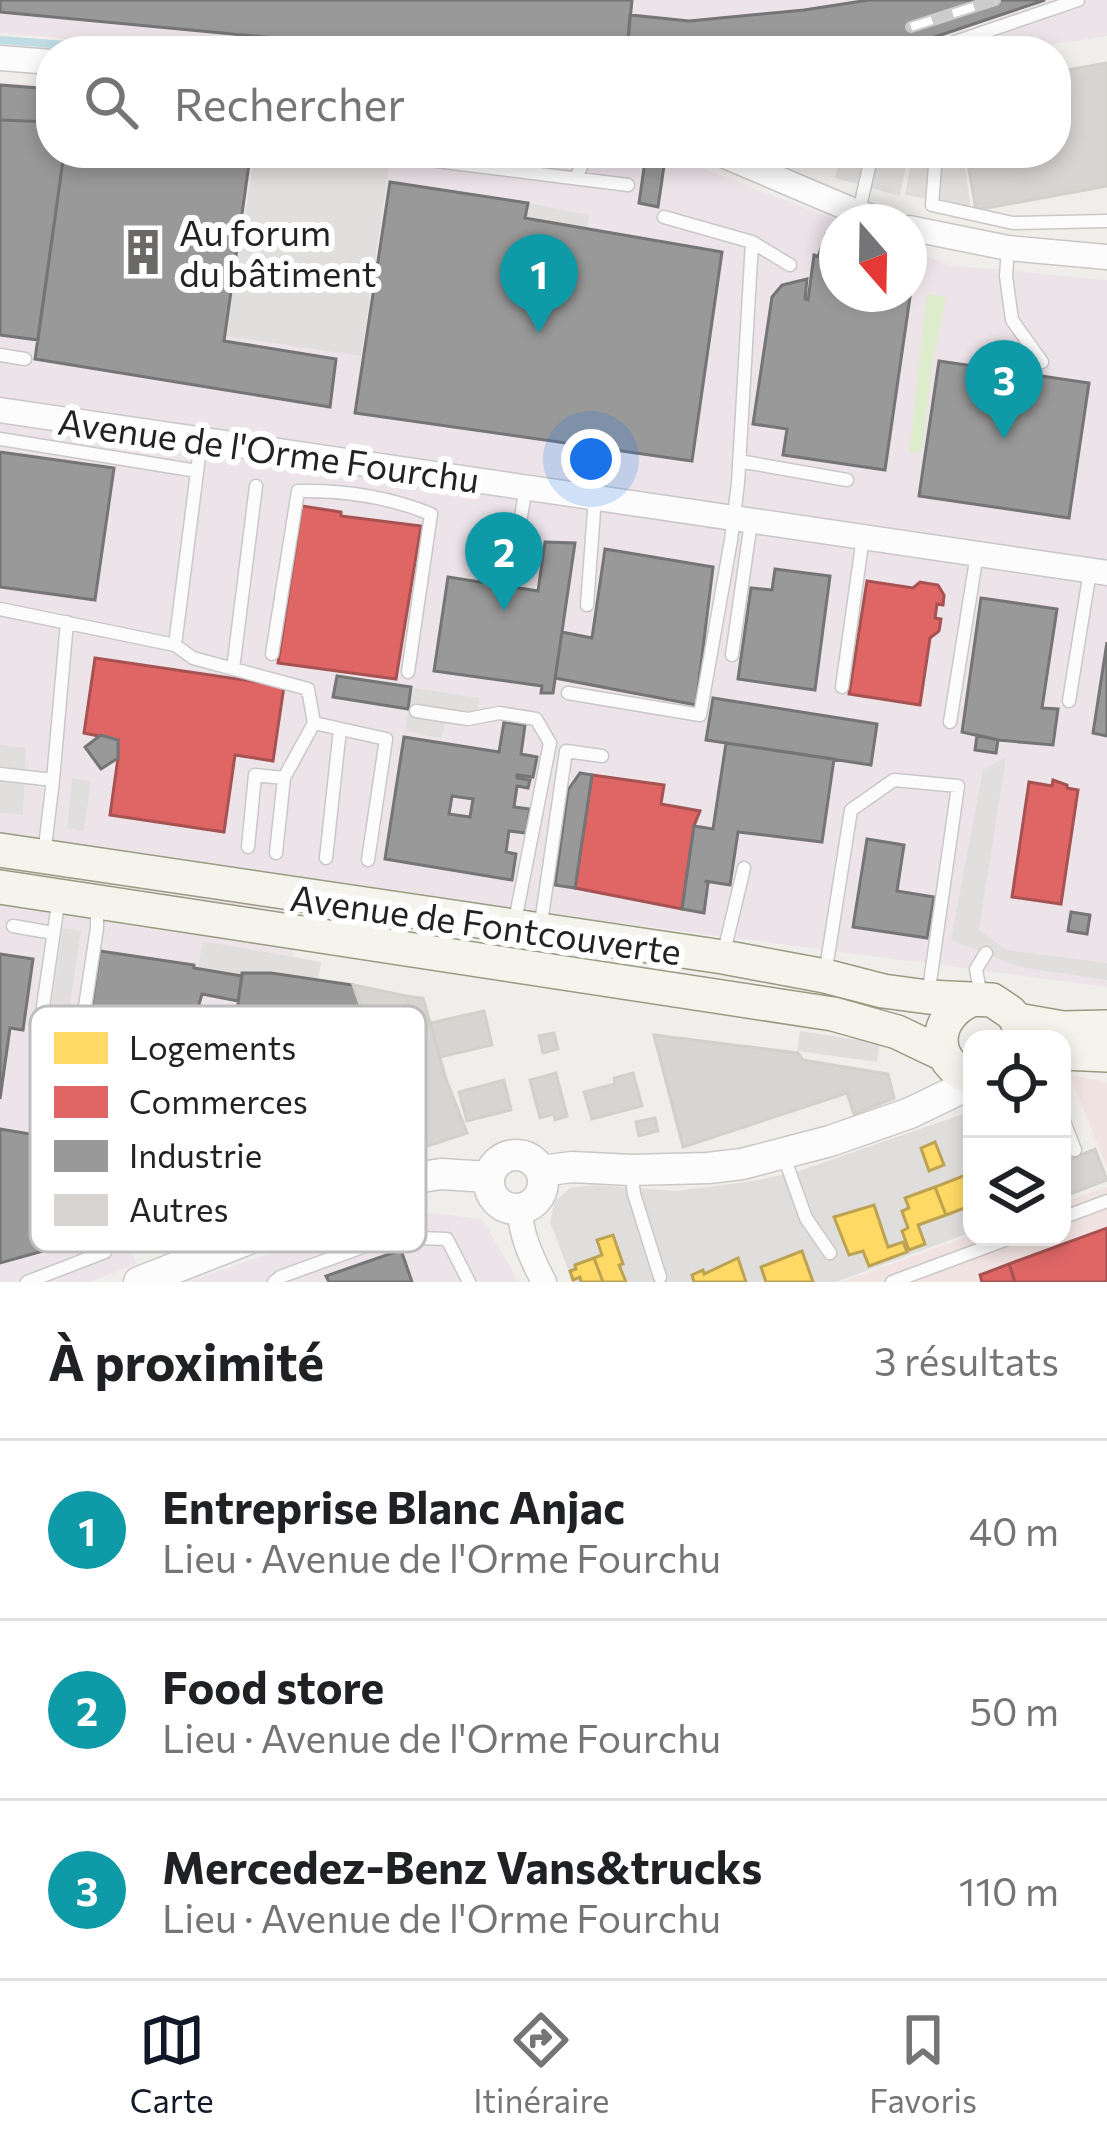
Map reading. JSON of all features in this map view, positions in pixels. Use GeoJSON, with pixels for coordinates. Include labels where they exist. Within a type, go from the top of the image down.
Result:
{"type":"FeatureCollection","features":[{"type":"Feature","properties":{"kind":"main road","name":"Avenue de Fontcouverte"},"geometry":{"type":"LineString","coordinates":[[0,850],[723,957],[928,998],[976,999]]}},
{"type":"Feature","properties":{"kind":"main road","name":"Avenue de Fontcouverte"},"geometry":{"type":"LineString","coordinates":[[0,887],[833,1014],[916,1038],[958,1068]]}},
{"type":"Feature","properties":{"kind":"main road"},"geometry":{"type":"LineString","coordinates":[[958,1068],[940,1040],[949,1015],[958,1005],[976,999],[1002,1004],[1018,1030],[1107,1027]]}},
{"type":"Feature","properties":{"kind":"main road"},"geometry":{"type":"LineString","coordinates":[[1071,1053],[1107,1055]]}},
{"type":"Feature","properties":{"kind":"street"},"geometry":{"type":"LineString","coordinates":[[0,58],[36,61]]}},
{"type":"Feature","properties":{"kind":"street"},"geometry":{"type":"LineString","coordinates":[[753,168],[838,204]]}},
{"type":"Feature","properties":{"kind":"street"},"geometry":{"type":"LineString","coordinates":[[927,231],[1008,248],[1107,257]]}},
{"type":"Feature","properties":{"kind":"street","name":"Avenue de l'Orme Fourchu"},"geometry":{"type":"LineString","coordinates":[[0,410],[1098,572]]}},
{"type":"Feature","properties":{"kind":"street"},"geometry":{"type":"LineString","coordinates":[[541,1171],[572,1166],[708,1168],[783,1154],[920,1108],[958,1068]]}},
{"type":"Feature","properties":{"kind":"street"},"geometry":{"type":"LineString","coordinates":[[513,1155],[529,1158],[541,1171],[539,1195],[520,1208],[496,1201],[489,1186],[497,1162],[513,1155]]}},
{"type":"Feature","properties":{"kind":"street"},"geometry":{"type":"LineString","coordinates":[[426,1176],[489,1177]]}},
{"type":"Feature","properties":{"kind":"street"},"geometry":{"type":"LineString","coordinates":[[520,1208],[524,1237],[544,1282]]}},
{"type":"Feature","properties":{"kind":"street"},"geometry":{"type":"LineString","coordinates":[[139,1282],[216,1252]]}},
{"type":"Feature","properties":{"kind":"lane"},"geometry":{"type":"LineString","coordinates":[[973,36],[1078,0]]}},
{"type":"Feature","properties":{"kind":"lane"},"geometry":{"type":"LineString","coordinates":[[494,168],[628,184]]}},
{"type":"Feature","properties":{"kind":"lane"},"geometry":{"type":"LineString","coordinates":[[576,178],[580,168]]}},
{"type":"Feature","properties":{"kind":"lane"},"geometry":{"type":"LineString","coordinates":[[861,204],[869,168]]}},
{"type":"Feature","properties":{"kind":"lane"},"geometry":{"type":"LineString","coordinates":[[935,168],[932,205],[1013,223],[1107,221]]}},
{"type":"Feature","properties":{"kind":"lane"},"geometry":{"type":"LineString","coordinates":[[664,217],[752,242],[790,265]]}},
{"type":"Feature","properties":{"kind":"lane"},"geometry":{"type":"LineString","coordinates":[[732,655],[752,242]]}},
{"type":"Feature","properties":{"kind":"lane"},"geometry":{"type":"LineString","coordinates":[[1008,248],[1012,320],[1042,362]]}},
{"type":"Feature","properties":{"kind":"lane"},"geometry":{"type":"LineString","coordinates":[[0,356],[26,359]]}},
{"type":"Feature","properties":{"kind":"lane"},"geometry":{"type":"LineString","coordinates":[[0,439],[197,471]]}},
{"type":"Feature","properties":{"kind":"lane"},"geometry":{"type":"LineString","coordinates":[[175,645],[202,440]]}},
{"type":"Feature","properties":{"kind":"lane"},"geometry":{"type":"LineString","coordinates":[[740,460],[847,480]]}},
{"type":"Feature","properties":{"kind":"lane"},"geometry":{"type":"LineString","coordinates":[[407,470],[407,505]]}},
{"type":"Feature","properties":{"kind":"lane"},"geometry":{"type":"LineString","coordinates":[[233,669],[256,486]]}},
{"type":"Feature","properties":{"kind":"lane"},"geometry":{"type":"LineString","coordinates":[[513,563],[526,487]]}},
{"type":"Feature","properties":{"kind":"lane"},"geometry":{"type":"LineString","coordinates":[[272,654],[298,490],[331,490],[431,514],[408,672]]}},
{"type":"Feature","properties":{"kind":"lane"},"geometry":{"type":"LineString","coordinates":[[587,605],[595,498]]}},
{"type":"Feature","properties":{"kind":"lane"},"geometry":{"type":"LineString","coordinates":[[568,693],[700,715],[741,519]]}},
{"type":"Feature","properties":{"kind":"lane"},"geometry":{"type":"LineString","coordinates":[[842,687],[862,537]]}},
{"type":"Feature","properties":{"kind":"lane"},"geometry":{"type":"LineString","coordinates":[[950,722],[976,554]]}},
{"type":"Feature","properties":{"kind":"lane"},"geometry":{"type":"LineString","coordinates":[[1069,701],[1098,572]]}},
{"type":"Feature","properties":{"kind":"lane"},"geometry":{"type":"LineString","coordinates":[[0,609],[175,645],[194,658],[308,689],[314,723],[284,778],[276,853]]}},
{"type":"Feature","properties":{"kind":"lane"},"geometry":{"type":"LineString","coordinates":[[44,856],[67,622]]}},
{"type":"Feature","properties":{"kind":"lane"},"geometry":{"type":"LineString","coordinates":[[416,711],[468,719],[499,713],[536,719],[550,743],[527,929]]}},
{"type":"Feature","properties":{"kind":"lane"},"geometry":{"type":"LineString","coordinates":[[314,723],[386,739],[368,860]]}},
{"type":"Feature","properties":{"kind":"lane"},"geometry":{"type":"LineString","coordinates":[[326,858],[340,729]]}},
{"type":"Feature","properties":{"kind":"lane"},"geometry":{"type":"LineString","coordinates":[[527,929],[566,751],[602,756]]}},
{"type":"Feature","properties":{"kind":"lane"},"geometry":{"type":"LineString","coordinates":[[0,773],[53,780]]}},
{"type":"Feature","properties":{"kind":"lane"},"geometry":{"type":"LineString","coordinates":[[248,847],[255,775],[284,778]]}},
{"type":"Feature","properties":{"kind":"lane"},"geometry":{"type":"LineString","coordinates":[[825,976],[851,810],[894,781],[958,786],[928,998]]}},
{"type":"Feature","properties":{"kind":"lane"},"geometry":{"type":"LineString","coordinates":[[723,957],[744,868]]}},
{"type":"Feature","properties":{"kind":"lane"},"geometry":{"type":"LineString","coordinates":[[43,1006],[59,896]]}},
{"type":"Feature","properties":{"kind":"lane"},"geometry":{"type":"LineString","coordinates":[[85,1006],[97,902]]}},
{"type":"Feature","properties":{"kind":"lane"},"geometry":{"type":"LineString","coordinates":[[13,926],[53,934]]}},
{"type":"Feature","properties":{"kind":"lane"},"geometry":{"type":"LineString","coordinates":[[976,999],[976,969],[986,953]]}},
{"type":"Feature","properties":{"kind":"lane"},"geometry":{"type":"LineString","coordinates":[[1070,1138],[1075,1150]]}},
{"type":"Feature","properties":{"kind":"lane"},"geometry":{"type":"LineString","coordinates":[[783,1154],[806,1217],[830,1253]]}},
{"type":"Feature","properties":{"kind":"lane"},"geometry":{"type":"LineString","coordinates":[[631,1170],[660,1277]]}},
{"type":"Feature","properties":{"kind":"lane"},"geometry":{"type":"LineString","coordinates":[[1071,1215],[1107,1201]]}},
{"type":"Feature","properties":{"kind":"lane"},"geometry":{"type":"LineString","coordinates":[[426,1238],[447,1239],[470,1282]]}},
{"type":"Feature","properties":{"kind":"lane"},"geometry":{"type":"LineString","coordinates":[[892,1282],[988,1246]]}},
{"type":"Feature","properties":{"kind":"lane"},"geometry":{"type":"LineString","coordinates":[[27,1282],[105,1252]]}},
{"type":"Feature","properties":{"kind":"lane"},"geometry":{"type":"LineString","coordinates":[[274,1282],[349,1252]]}},
{"type":"Feature","properties":{"kind":"shaded area"},"geometry":{"type":"Polygon","coordinates":[[[0,0],[1107,0],[1107,36],[1071,41],[1071,36],[0,33],[0,0]]]}},
{"type":"Feature","properties":{"kind":"shaded area"},"geometry":{"type":"Polygon","coordinates":[[[0,82],[36,85],[36,168],[702,168],[819,213],[819,312],[927,312],[927,256],[950,265],[1107,280],[1107,987],[306,882],[291,964],[295,1001],[282,1006],[30,1006],[30,1252],[131,1252],[137,1264],[90,1282],[0,1282],[0,82]]]}},
{"type":"Feature","properties":{"kind":"shaded area"},"geometry":{"type":"Polygon","coordinates":[[[253,168],[389,168],[361,356],[225,336],[253,168]]]}},
{"type":"Feature","properties":{"kind":"shaded area"},"geometry":{"type":"Polygon","coordinates":[[[838,168],[905,168],[900,196],[835,178],[838,168]]]}},
{"type":"Feature","properties":{"kind":"shaded area"},"geometry":{"type":"Polygon","coordinates":[[[910,168],[965,168],[971,208],[905,195],[910,168]]]}},
{"type":"Feature","properties":{"kind":"shaded area"},"geometry":{"type":"Polygon","coordinates":[[[528,203],[589,215],[587,230],[525,218],[528,203]]]}},
{"type":"Feature","properties":{"kind":"shaded area"},"geometry":{"type":"Polygon","coordinates":[[[413,688],[480,698],[476,723],[447,718],[441,738],[405,731],[413,688]]]}},
{"type":"Feature","properties":{"kind":"shaded area"},"geometry":{"type":"Polygon","coordinates":[[[0,745],[26,748],[23,815],[0,813],[0,745]]]}},
{"type":"Feature","properties":{"kind":"shaded area"},"geometry":{"type":"Polygon","coordinates":[[[1006,757],[979,930],[1006,950],[1107,963],[1107,980],[1020,967],[951,940],[983,770],[1006,757]]]}},
{"type":"Feature","properties":{"kind":"shaded area"},"geometry":{"type":"Polygon","coordinates":[[[72,778],[91,782],[84,831],[67,828],[72,778]]]}},
{"type":"Feature","properties":{"kind":"shaded area"},"geometry":{"type":"Polygon","coordinates":[[[63,928],[81,931],[70,1006],[51,1006],[63,928]]]}},
{"type":"Feature","properties":{"kind":"shaded area"},"geometry":{"type":"Polygon","coordinates":[[[203,941],[321,962],[318,978],[271,973],[242,976],[198,968],[203,941]]]}},
{"type":"Feature","properties":{"kind":"shaded area"},"geometry":{"type":"Polygon","coordinates":[[[800,1031],[880,1043],[877,1062],[797,1051],[800,1031]]]}},
{"type":"Feature","properties":{"kind":"shaded area"},"geometry":{"type":"Polygon","coordinates":[[[1071,1075],[1107,1082],[1107,1168],[1071,1078],[1071,1075]]]}},
{"type":"Feature","properties":{"kind":"shaded area"},"geometry":{"type":"Polygon","coordinates":[[[963,1114],[963,1235],[836,1282],[573,1282],[550,1222],[555,1201],[570,1188],[594,1185],[675,1191],[799,1171],[963,1114]]]}},
{"type":"Feature","properties":{"kind":"shaded area"},"geometry":{"type":"Polygon","coordinates":[[[1107,1187],[1107,1282],[841,1282],[963,1238],[963,1246],[1071,1246],[1071,1200],[1107,1187]]]}},
{"type":"Feature","properties":{"kind":"shaded area"},"geometry":{"type":"Polygon","coordinates":[[[426,1212],[482,1219],[519,1282],[187,1282],[274,1252],[426,1252],[426,1212]]]}},
{"type":"Feature","properties":{"kind":"green space"},"geometry":{"type":"Polygon","coordinates":[[[927,294],[946,297],[922,451],[909,454],[927,294]]]}},
{"type":"Feature","properties":{"kind":"building: Logements"},"geometry":{"type":"Polygon","coordinates":[[[935,1142],[944,1165],[929,1171],[921,1148],[935,1142]]]}},
{"type":"Feature","properties":{"kind":"building: Logements"},"geometry":{"type":"Polygon","coordinates":[[[963,1176],[963,1209],[946,1215],[935,1187],[963,1176]]]}},
{"type":"Feature","properties":{"kind":"building: Logements"},"geometry":{"type":"Polygon","coordinates":[[[935,1187],[946,1215],[918,1225],[925,1244],[909,1250],[902,1231],[908,1228],[902,1211],[909,1208],[905,1198],[935,1187]]]}},
{"type":"Feature","properties":{"kind":"building: Logements"},"geometry":{"type":"Polygon","coordinates":[[[874,1205],[888,1247],[903,1242],[907,1252],[869,1266],[863,1251],[849,1255],[834,1217],[874,1205]]]}},
{"type":"Feature","properties":{"kind":"building: Logements"},"geometry":{"type":"Polygon","coordinates":[[[613,1235],[626,1282],[603,1282],[594,1258],[602,1255],[597,1240],[613,1235]]]}},
{"type":"Feature","properties":{"kind":"building: Logements"},"geometry":{"type":"Polygon","coordinates":[[[802,1251],[813,1282],[766,1282],[761,1267],[802,1251]]]}},
{"type":"Feature","properties":{"kind":"building: Logements"},"geometry":{"type":"Polygon","coordinates":[[[594,1258],[603,1282],[573,1280],[570,1271],[575,1265],[594,1258]]]}},
{"type":"Feature","properties":{"kind":"building: Logements"},"geometry":{"type":"Polygon","coordinates":[[[738,1258],[746,1282],[694,1282],[692,1275],[738,1258]]]}},
{"type":"Feature","properties":{"kind":"building: Commerces"},"geometry":{"type":"Polygon","coordinates":[[[302,506],[421,526],[396,679],[278,663],[302,506]]]}},
{"type":"Feature","properties":{"kind":"building: Commerces"},"geometry":{"type":"Polygon","coordinates":[[[867,581],[913,588],[920,582],[938,585],[944,595],[943,605],[937,604],[939,631],[930,638],[920,705],[849,694],[867,581]]]}},
{"type":"Feature","properties":{"kind":"building: Commerces"},"geometry":{"type":"Polygon","coordinates":[[[95,658],[284,686],[273,761],[235,755],[224,832],[110,815],[118,740],[84,733],[95,658]]]}},
{"type":"Feature","properties":{"kind":"building: Commerces"},"geometry":{"type":"Polygon","coordinates":[[[592,775],[664,785],[661,804],[700,811],[682,909],[575,888],[592,775]]]}},
{"type":"Feature","properties":{"kind":"building: Commerces"},"geometry":{"type":"Polygon","coordinates":[[[1053,780],[1078,790],[1061,904],[1012,897],[1029,782],[1052,786],[1053,780]]]}},
{"type":"Feature","properties":{"kind":"building: Commerces"},"geometry":{"type":"Polygon","coordinates":[[[1107,1228],[1107,1282],[1015,1282],[1009,1264],[1058,1246],[1071,1246],[1071,1241],[1107,1228]]]}},
{"type":"Feature","properties":{"kind":"building: Commerces"},"geometry":{"type":"Polygon","coordinates":[[[1009,1264],[1015,1282],[982,1282],[980,1275],[1009,1264]]]}},
{"type":"Feature","properties":{"kind":"building: Industrie"},"geometry":{"type":"Polygon","coordinates":[[[0,0],[632,0],[628,36],[254,36],[0,12],[0,0]]]}},
{"type":"Feature","properties":{"kind":"building: Industrie"},"geometry":{"type":"Polygon","coordinates":[[[869,0],[1045,0],[938,36],[628,36],[630,15],[689,21],[869,0]]]}},
{"type":"Feature","properties":{"kind":"building: Industrie"},"geometry":{"type":"Polygon","coordinates":[[[0,85],[36,88],[36,121],[0,120],[0,85]]]}},
{"type":"Feature","properties":{"kind":"building: Industrie"},"geometry":{"type":"Polygon","coordinates":[[[0,120],[36,121],[36,168],[62,168],[38,340],[0,335],[0,120]]]}},
{"type":"Feature","properties":{"kind":"building: Industrie","name":"Au forum du bâtiment"},"geometry":{"type":"Polygon","coordinates":[[[62,168],[248,168],[224,341],[336,359],[330,407],[35,359],[62,168]]]}},
{"type":"Feature","properties":{"kind":"building: Industrie"},"geometry":{"type":"Polygon","coordinates":[[[644,168],[664,168],[658,207],[639,203],[644,168]]]}},
{"type":"Feature","properties":{"kind":"building: Industrie"},"geometry":{"type":"Polygon","coordinates":[[[390,182],[528,203],[525,218],[722,252],[692,461],[355,413],[390,182]]]}},
{"type":"Feature","properties":{"kind":"building: Industrie"},"geometry":{"type":"Polygon","coordinates":[[[814,255],[819,257],[819,312],[908,312],[885,470],[783,455],[787,429],[753,424],[772,297],[782,285],[807,279],[808,300],[814,255]]]}},
{"type":"Feature","properties":{"kind":"building: Industrie"},"geometry":{"type":"Polygon","coordinates":[[[939,361],[1089,383],[1069,518],[919,496],[939,361]]]}},
{"type":"Feature","properties":{"kind":"building: Industrie"},"geometry":{"type":"Polygon","coordinates":[[[0,452],[114,468],[95,600],[0,587],[0,452]]]}},
{"type":"Feature","properties":{"kind":"building: Industrie"},"geometry":{"type":"Polygon","coordinates":[[[545,542],[575,543],[553,693],[541,693],[542,686],[434,671],[448,577],[538,591],[545,542]]]}},
{"type":"Feature","properties":{"kind":"building: Industrie"},"geometry":{"type":"Polygon","coordinates":[[[605,549],[713,567],[696,705],[555,678],[562,632],[592,638],[605,549]]]}},
{"type":"Feature","properties":{"kind":"building: Industrie"},"geometry":{"type":"Polygon","coordinates":[[[775,569],[830,576],[815,690],[738,679],[751,588],[772,590],[775,569]]]}},
{"type":"Feature","properties":{"kind":"building: Industrie"},"geometry":{"type":"Polygon","coordinates":[[[981,598],[1057,609],[1042,708],[1058,709],[1053,745],[962,732],[981,598]]]}},
{"type":"Feature","properties":{"kind":"building: Industrie"},"geometry":{"type":"Polygon","coordinates":[[[1107,642],[1107,736],[1093,733],[1107,642]]]}},
{"type":"Feature","properties":{"kind":"building: Industrie"},"geometry":{"type":"Polygon","coordinates":[[[337,676],[411,687],[408,709],[333,697],[337,676]]]}},
{"type":"Feature","properties":{"kind":"building: Industrie"},"geometry":{"type":"Polygon","coordinates":[[[713,698],[877,724],[871,765],[706,740],[713,698]]]}},
{"type":"Feature","properties":{"kind":"building: Industrie"},"geometry":{"type":"Polygon","coordinates":[[[504,722],[525,725],[521,754],[537,757],[533,777],[517,775],[530,780],[528,788],[517,786],[514,807],[530,809],[526,833],[509,831],[506,852],[516,854],[512,880],[385,859],[404,737],[499,752],[504,722]],[[452,796],[449,814],[470,817],[473,799],[452,796]]]}},
{"type":"Feature","properties":{"kind":"building: Industrie"},"geometry":{"type":"Polygon","coordinates":[[[101,735],[118,740],[118,758],[101,769],[85,747],[101,735]]]}},
{"type":"Feature","properties":{"kind":"building: Industrie"},"geometry":{"type":"Polygon","coordinates":[[[977,735],[998,740],[996,753],[975,750],[977,735]]]}},
{"type":"Feature","properties":{"kind":"building: Industrie"},"geometry":{"type":"Polygon","coordinates":[[[726,743],[834,759],[822,842],[738,832],[730,885],[705,881],[704,913],[682,909],[694,826],[713,829],[726,743]]]}},
{"type":"Feature","properties":{"kind":"building: Industrie"},"geometry":{"type":"Polygon","coordinates":[[[580,773],[592,775],[575,888],[555,885],[568,790],[580,773]]]}},
{"type":"Feature","properties":{"kind":"building: Industrie"},"geometry":{"type":"Polygon","coordinates":[[[867,839],[904,845],[897,891],[934,897],[927,938],[853,927],[867,839]]]}},
{"type":"Feature","properties":{"kind":"building: Industrie"},"geometry":{"type":"Polygon","coordinates":[[[1071,912],[1090,915],[1087,934],[1068,931],[1071,912]]]}},
{"type":"Feature","properties":{"kind":"building: Industrie"},"geometry":{"type":"Polygon","coordinates":[[[100,951],[242,976],[238,1001],[202,994],[199,1006],[92,1006],[100,951]]]}},
{"type":"Feature","properties":{"kind":"building: Industrie"},"geometry":{"type":"Polygon","coordinates":[[[0,954],[33,959],[23,1030],[10,1028],[0,1099],[0,954]]]}},
{"type":"Feature","properties":{"kind":"building: Industrie"},"geometry":{"type":"Polygon","coordinates":[[[242,973],[353,985],[360,1005],[358,1006],[238,1006],[242,973]]]}},
{"type":"Feature","properties":{"kind":"building: Industrie"},"geometry":{"type":"Polygon","coordinates":[[[0,1129],[30,1134],[30,1252],[39,1252],[0,1263],[0,1129]]]}},
{"type":"Feature","properties":{"kind":"building: Industrie"},"geometry":{"type":"Polygon","coordinates":[[[402,1252],[412,1282],[329,1282],[326,1276],[402,1252]]]}},
{"type":"Feature","properties":{"kind":"building: Autres"},"geometry":{"type":"Polygon","coordinates":[[[1107,63],[1107,186],[976,210],[969,168],[1071,168],[1071,69],[1107,63]]]}},
{"type":"Feature","properties":{"kind":"building: Autres"},"geometry":{"type":"Polygon","coordinates":[[[353,985],[406,996],[408,1005],[360,1006],[353,985]]]}},
{"type":"Feature","properties":{"kind":"building: Autres"},"geometry":{"type":"Polygon","coordinates":[[[406,996],[423,998],[425,1006],[405,1006],[406,996]]]}},
{"type":"Feature","properties":{"kind":"building: Autres"},"geometry":{"type":"Polygon","coordinates":[[[426,1009],[446,1079],[467,1133],[426,1146],[426,1009]]]}},
{"type":"Feature","properties":{"kind":"building: Autres"},"geometry":{"type":"Polygon","coordinates":[[[484,1011],[492,1045],[440,1057],[430,1023],[484,1011]]]}},
{"type":"Feature","properties":{"kind":"building: Autres"},"geometry":{"type":"Polygon","coordinates":[[[554,1033],[558,1049],[543,1053],[539,1036],[554,1033]]]}},
{"type":"Feature","properties":{"kind":"building: Autres"},"geometry":{"type":"Polygon","coordinates":[[[654,1035],[798,1053],[803,1060],[888,1074],[894,1098],[854,1114],[847,1093],[683,1147],[654,1035]]]}},
{"type":"Feature","properties":{"kind":"building: Autres"},"geometry":{"type":"Polygon","coordinates":[[[556,1073],[567,1116],[540,1118],[530,1080],[556,1073]]]}},
{"type":"Feature","properties":{"kind":"building: Autres"},"geometry":{"type":"Polygon","coordinates":[[[633,1073],[642,1106],[592,1119],[584,1092],[615,1084],[614,1078],[633,1073]]]}},
{"type":"Feature","properties":{"kind":"building: Autres"},"geometry":{"type":"Polygon","coordinates":[[[504,1080],[511,1110],[467,1121],[459,1092],[504,1080]]]}},
{"type":"Feature","properties":{"kind":"building: Autres"},"geometry":{"type":"Polygon","coordinates":[[[655,1118],[658,1131],[639,1136],[636,1122],[655,1118]]]}},
{"type":"Feature","properties":{"kind":"building: Autres"},"geometry":{"type":"Polygon","coordinates":[[[1095,1149],[1107,1180],[1071,1194],[1071,1159],[1095,1149]]]}},
{"type":"Feature","properties":{"kind":"waterway"},"geometry":{"type":"LineString","coordinates":[[0,40],[36,43]]}},
{"type":"Feature","properties":{"kind":"railway"},"geometry":{"type":"LineString","coordinates":[[911,27],[995,0]]}},
{"type":"Feature","properties":{"kind":"place","name":"Au forum du bâtiment"},"geometry":{"type":"Point","coordinates":[143,252]}},
{"type":"Feature","properties":{"kind":"place","name":"Entreprise Blanc Anjac"},"geometry":{"type":"Point","coordinates":[539,333]}},
{"type":"Feature","properties":{"kind":"place","name":"Mercedez-Benz Vans&trucks"},"geometry":{"type":"Point","coordinates":[1004,439]}},
{"type":"Feature","properties":{"kind":"place","name":"Food store"},"geometry":{"type":"Point","coordinates":[504,611]}}]}
